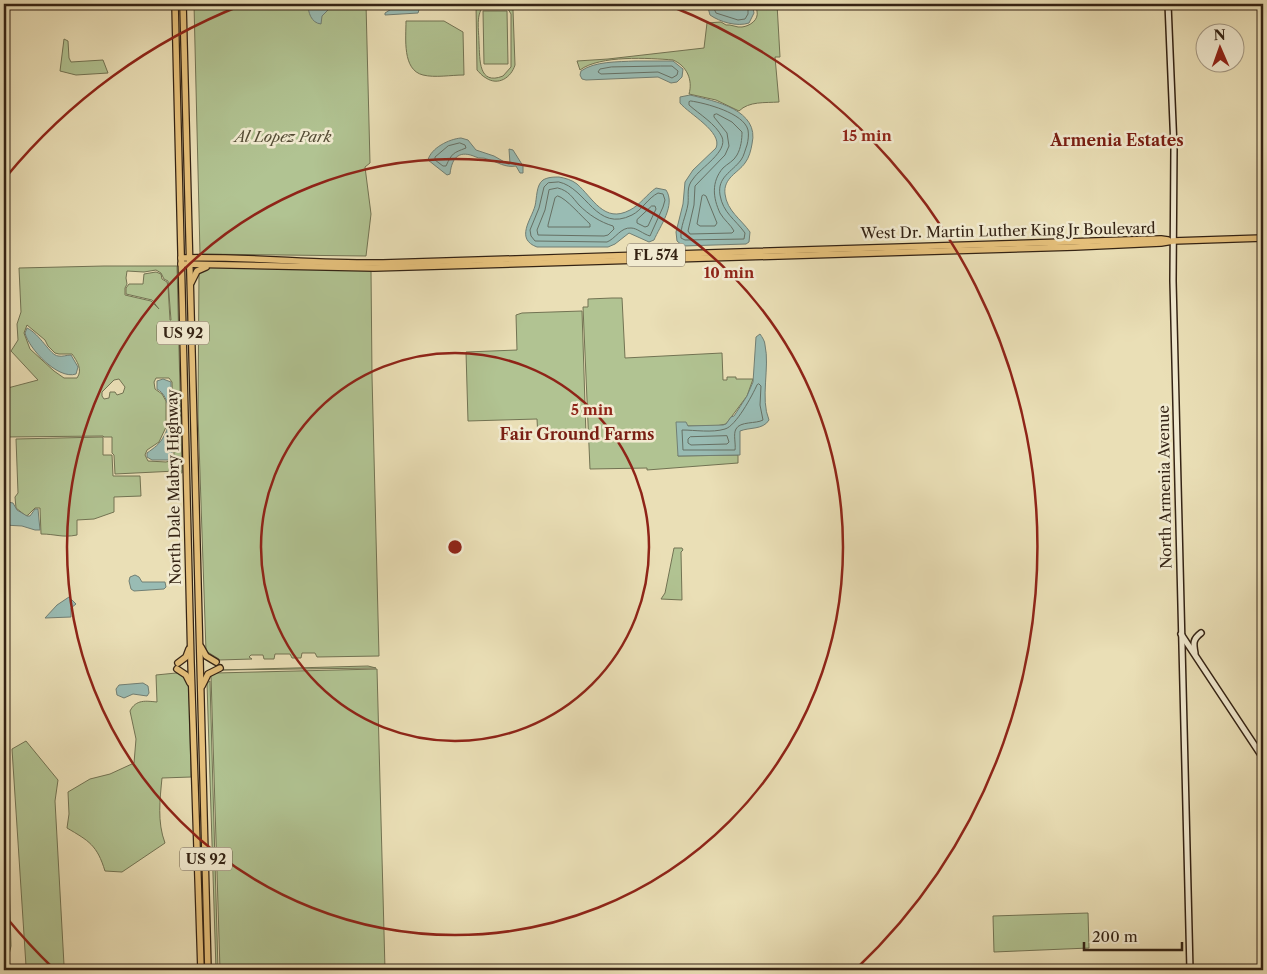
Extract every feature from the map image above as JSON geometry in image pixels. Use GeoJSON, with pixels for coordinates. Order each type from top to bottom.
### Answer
{"type":"FeatureCollection","features":[{"type":"Feature","properties":{"kind":"main road","name":"North Dale Mabry Highway"},"geometry":{"type":"LineString","coordinates":[[175,4],[201,970]]}},
{"type":"Feature","properties":{"kind":"main road","name":"North Dale Mabry Highway"},"geometry":{"type":"LineString","coordinates":[[183,4],[208,970]]}},
{"type":"Feature","properties":{"kind":"main road","name":"North Armenia Avenue"},"geometry":{"type":"LineString","coordinates":[[1168,4],[1174,148],[1173,241],[1190,970]]}},
{"type":"Feature","properties":{"kind":"main road","name":"FL 574"},"geometry":{"type":"LineString","coordinates":[[1173,241],[1263,238]]}},
{"type":"Feature","properties":{"kind":"main road","name":"West Dr. Martin Luther King Jr Boulevard"},"geometry":{"type":"LineString","coordinates":[[774,253],[1074,247],[1159,244],[1173,241]]}},
{"type":"Feature","properties":{"kind":"main road","name":"FL 574"},"geometry":{"type":"LineString","coordinates":[[181,261],[252,259],[380,263],[774,253]]}},
{"type":"Feature","properties":{"kind":"main road","name":"FL 574"},"geometry":{"type":"LineString","coordinates":[[189,261],[210,266],[377,268],[774,253]]}},
{"type":"Feature","properties":{"kind":"main road"},"geometry":{"type":"LineString","coordinates":[[190,285],[197,272],[210,266]]}},
{"type":"Feature","properties":{"kind":"main road"},"geometry":{"type":"LineString","coordinates":[[187,464],[195,464]]}},
{"type":"Feature","properties":{"kind":"main road"},"geometry":{"type":"LineString","coordinates":[[1195,656],[1194,640],[1201,633]]}},
{"type":"Feature","properties":{"kind":"main road"},"geometry":{"type":"LineString","coordinates":[[1181,634],[1263,758]]}},
{"type":"Feature","properties":{"kind":"main road"},"geometry":{"type":"LineString","coordinates":[[200,644],[206,656],[218,665],[208,674],[201,688]]}},
{"type":"Feature","properties":{"kind":"main road"},"geometry":{"type":"LineString","coordinates":[[191,645],[186,657],[177,666],[186,675],[192,690]]}},
{"type":"Feature","properties":{"kind":"main road"},"geometry":{"type":"LineString","coordinates":[[197,836],[205,836]]}},
{"type":"Feature","properties":{"kind":"green space","name":"Al Lopez Park"},"geometry":{"type":"Polygon","coordinates":[[[194,4],[366,4],[370,163],[365,167],[371,214],[366,256],[200,254],[194,4]]]}},
{"type":"Feature","properties":{"kind":"green space"},"geometry":{"type":"Polygon","coordinates":[[[476,4],[485,4],[480,12],[478,28],[480,63],[485,74],[495,78],[503,76],[511,67],[511,14],[505,4],[510,4],[513,10],[515,65],[507,77],[499,81],[483,76],[477,70],[476,4]]]}},
{"type":"Feature","properties":{"kind":"green space"},"geometry":{"type":"Polygon","coordinates":[[[754,4],[777,4],[780,57],[775,57],[779,102],[752,104],[739,111],[716,100],[689,94],[688,74],[682,66],[673,60],[638,58],[612,60],[589,65],[580,70],[577,61],[704,48],[707,23],[721,22],[726,25],[740,27],[748,25],[757,17],[757,10],[754,4]]]}},
{"type":"Feature","properties":{"kind":"green space"},"geometry":{"type":"Polygon","coordinates":[[[483,11],[507,11],[508,64],[484,64],[483,11]]]}},
{"type":"Feature","properties":{"kind":"green space"},"geometry":{"type":"Polygon","coordinates":[[[406,21],[444,21],[463,32],[464,75],[433,76],[416,72],[408,60],[406,21]]]}},
{"type":"Feature","properties":{"kind":"green space"},"geometry":{"type":"Polygon","coordinates":[[[64,39],[68,41],[71,62],[103,60],[108,73],[76,75],[60,71],[64,39]]]}},
{"type":"Feature","properties":{"kind":"green space"},"geometry":{"type":"Polygon","coordinates":[[[177,266],[182,473],[177,473],[176,471],[115,474],[112,437],[4,437],[4,389],[38,380],[11,351],[18,340],[17,324],[21,312],[19,268],[177,266]],[[156,270],[144,272],[127,271],[125,295],[151,301],[159,309],[152,300],[126,294],[126,288],[129,284],[143,284],[144,274],[156,272],[161,274],[162,279],[167,282],[168,286],[171,320],[168,281],[164,279],[161,273],[156,270]],[[27,325],[24,333],[30,349],[54,371],[64,378],[77,378],[79,369],[72,354],[55,353],[45,340],[27,325]],[[156,378],[154,382],[155,389],[162,394],[166,401],[166,427],[159,442],[147,450],[145,455],[148,461],[166,462],[173,460],[174,454],[172,382],[169,378],[156,378]],[[119,379],[114,380],[102,392],[104,399],[109,398],[110,392],[115,392],[117,395],[123,393],[125,387],[119,379]]]}},
{"type":"Feature","properties":{"kind":"green space"},"geometry":{"type":"Polygon","coordinates":[[[210,267],[371,270],[379,656],[317,657],[315,653],[302,653],[301,658],[292,658],[290,654],[275,654],[274,659],[264,659],[263,655],[251,655],[249,657],[252,659],[219,660],[206,651],[198,414],[199,272],[210,267]]]}},
{"type":"Feature","properties":{"kind":"green space"},"geometry":{"type":"Polygon","coordinates":[[[622,298],[625,358],[722,353],[723,380],[727,380],[727,377],[753,379],[747,396],[726,424],[687,426],[678,456],[738,455],[738,463],[647,470],[647,468],[590,469],[583,307],[588,307],[588,299],[622,298]]]}},
{"type":"Feature","properties":{"kind":"green space"},"geometry":{"type":"Polygon","coordinates":[[[582,311],[586,436],[538,438],[537,419],[468,421],[466,352],[517,350],[516,315],[522,313],[582,311]]]}},
{"type":"Feature","properties":{"kind":"green space"},"geometry":{"type":"Polygon","coordinates":[[[103,437],[103,455],[112,455],[113,476],[140,476],[141,496],[114,497],[114,512],[94,519],[77,520],[77,535],[41,534],[40,508],[35,508],[26,516],[16,508],[15,497],[18,493],[16,439],[103,437]]]}},
{"type":"Feature","properties":{"kind":"green space"},"geometry":{"type":"Polygon","coordinates":[[[674,548],[682,548],[683,550],[681,552],[682,600],[661,599],[665,593],[674,548]]]}},
{"type":"Feature","properties":{"kind":"green space"},"geometry":{"type":"Polygon","coordinates":[[[368,666],[376,668],[220,670],[368,666]]]}},
{"type":"Feature","properties":{"kind":"green space"},"geometry":{"type":"Polygon","coordinates":[[[377,669],[385,970],[220,970],[211,676],[216,673],[377,669]]]}},
{"type":"Feature","properties":{"kind":"green space"},"geometry":{"type":"Polygon","coordinates":[[[176,673],[183,675],[189,685],[191,777],[162,778],[160,819],[165,843],[122,872],[105,871],[95,849],[67,828],[69,814],[68,792],[90,779],[110,774],[134,763],[136,739],[130,711],[138,703],[145,701],[157,702],[156,675],[176,673]]]}},
{"type":"Feature","properties":{"kind":"green space"},"geometry":{"type":"Polygon","coordinates":[[[210,681],[218,970],[216,970],[207,683],[210,681]]]}},
{"type":"Feature","properties":{"kind":"green space"},"geometry":{"type":"Polygon","coordinates":[[[26,741],[58,780],[55,801],[64,965],[26,966],[12,749],[26,741]]]}},
{"type":"Feature","properties":{"kind":"green space"},"geometry":{"type":"Polygon","coordinates":[[[4,765],[6,772],[11,946],[4,968],[4,765]]]}},
{"type":"Feature","properties":{"kind":"green space"},"geometry":{"type":"Polygon","coordinates":[[[1088,913],[1089,948],[994,952],[993,916],[1088,913]]]}},
{"type":"Feature","properties":{"kind":"water"},"geometry":{"type":"Polygon","coordinates":[[[308,4],[330,4],[330,8],[322,16],[321,24],[312,19],[309,14],[308,4]]]}},
{"type":"Feature","properties":{"kind":"water"},"geometry":{"type":"Polygon","coordinates":[[[391,4],[421,4],[418,13],[385,15],[385,13],[393,8],[391,4]]]}},
{"type":"Feature","properties":{"kind":"water"},"geometry":{"type":"Polygon","coordinates":[[[707,4],[752,4],[754,13],[749,23],[729,23],[710,15],[707,4]]]}},
{"type":"Feature","properties":{"kind":"water"},"geometry":{"type":"Polygon","coordinates":[[[635,61],[673,61],[683,69],[682,77],[677,82],[671,83],[658,77],[586,80],[582,79],[580,75],[581,71],[593,65],[635,61]]]}},
{"type":"Feature","properties":{"kind":"water"},"geometry":{"type":"Polygon","coordinates":[[[690,95],[711,100],[733,109],[749,123],[753,132],[749,156],[742,167],[726,184],[725,188],[728,205],[750,232],[749,242],[746,244],[683,246],[677,241],[676,232],[683,204],[685,182],[693,170],[716,148],[717,142],[710,130],[680,103],[680,97],[690,95]]]}},
{"type":"Feature","properties":{"kind":"water"},"geometry":{"type":"Polygon","coordinates":[[[461,138],[468,140],[476,150],[494,156],[508,164],[510,164],[509,149],[513,150],[523,166],[523,173],[520,173],[516,166],[505,165],[486,158],[465,154],[455,159],[450,174],[447,175],[428,160],[441,145],[461,138]]]}},
{"type":"Feature","properties":{"kind":"water"},"geometry":{"type":"Polygon","coordinates":[[[559,177],[575,183],[600,208],[613,214],[634,208],[656,188],[666,190],[669,196],[668,209],[654,240],[649,242],[629,233],[608,247],[537,247],[530,244],[527,239],[526,229],[535,206],[539,185],[545,179],[559,177]]]}},
{"type":"Feature","properties":{"kind":"water"},"geometry":{"type":"Polygon","coordinates":[[[27,328],[55,355],[71,355],[78,367],[76,374],[69,375],[61,372],[45,362],[28,340],[25,333],[27,328]]]}},
{"type":"Feature","properties":{"kind":"water"},"geometry":{"type":"Polygon","coordinates":[[[760,334],[764,342],[766,354],[765,403],[769,420],[760,427],[740,431],[740,455],[678,456],[676,422],[686,422],[688,426],[723,425],[734,416],[747,396],[753,382],[756,337],[760,334]]]}},
{"type":"Feature","properties":{"kind":"water"},"geometry":{"type":"Polygon","coordinates":[[[163,379],[171,382],[172,456],[169,460],[152,460],[147,457],[147,453],[161,441],[167,431],[169,418],[165,398],[157,389],[157,381],[163,379]]]}},
{"type":"Feature","properties":{"kind":"water"},"geometry":{"type":"Polygon","coordinates":[[[4,503],[13,503],[17,510],[27,516],[30,516],[35,509],[38,509],[40,530],[4,525],[4,503]]]}},
{"type":"Feature","properties":{"kind":"water"},"geometry":{"type":"Polygon","coordinates":[[[135,575],[142,582],[165,582],[166,587],[164,589],[134,591],[131,589],[129,581],[130,577],[135,575]]]}},
{"type":"Feature","properties":{"kind":"water"},"geometry":{"type":"Polygon","coordinates":[[[69,597],[76,604],[71,608],[71,617],[45,618],[57,605],[69,597]]]}},
{"type":"Feature","properties":{"kind":"water"},"geometry":{"type":"Polygon","coordinates":[[[143,683],[148,686],[149,693],[147,696],[133,694],[124,698],[117,695],[116,689],[119,685],[143,683]]]}},
{"type":"Feature","properties":{"kind":"district","name":"Armenia Estates"},"geometry":{"type":"Point","coordinates":[1117,140]}},
{"type":"Feature","properties":{"kind":"district","name":"Fair Ground Farms"},"geometry":{"type":"Point","coordinates":[577,434]}}]}
